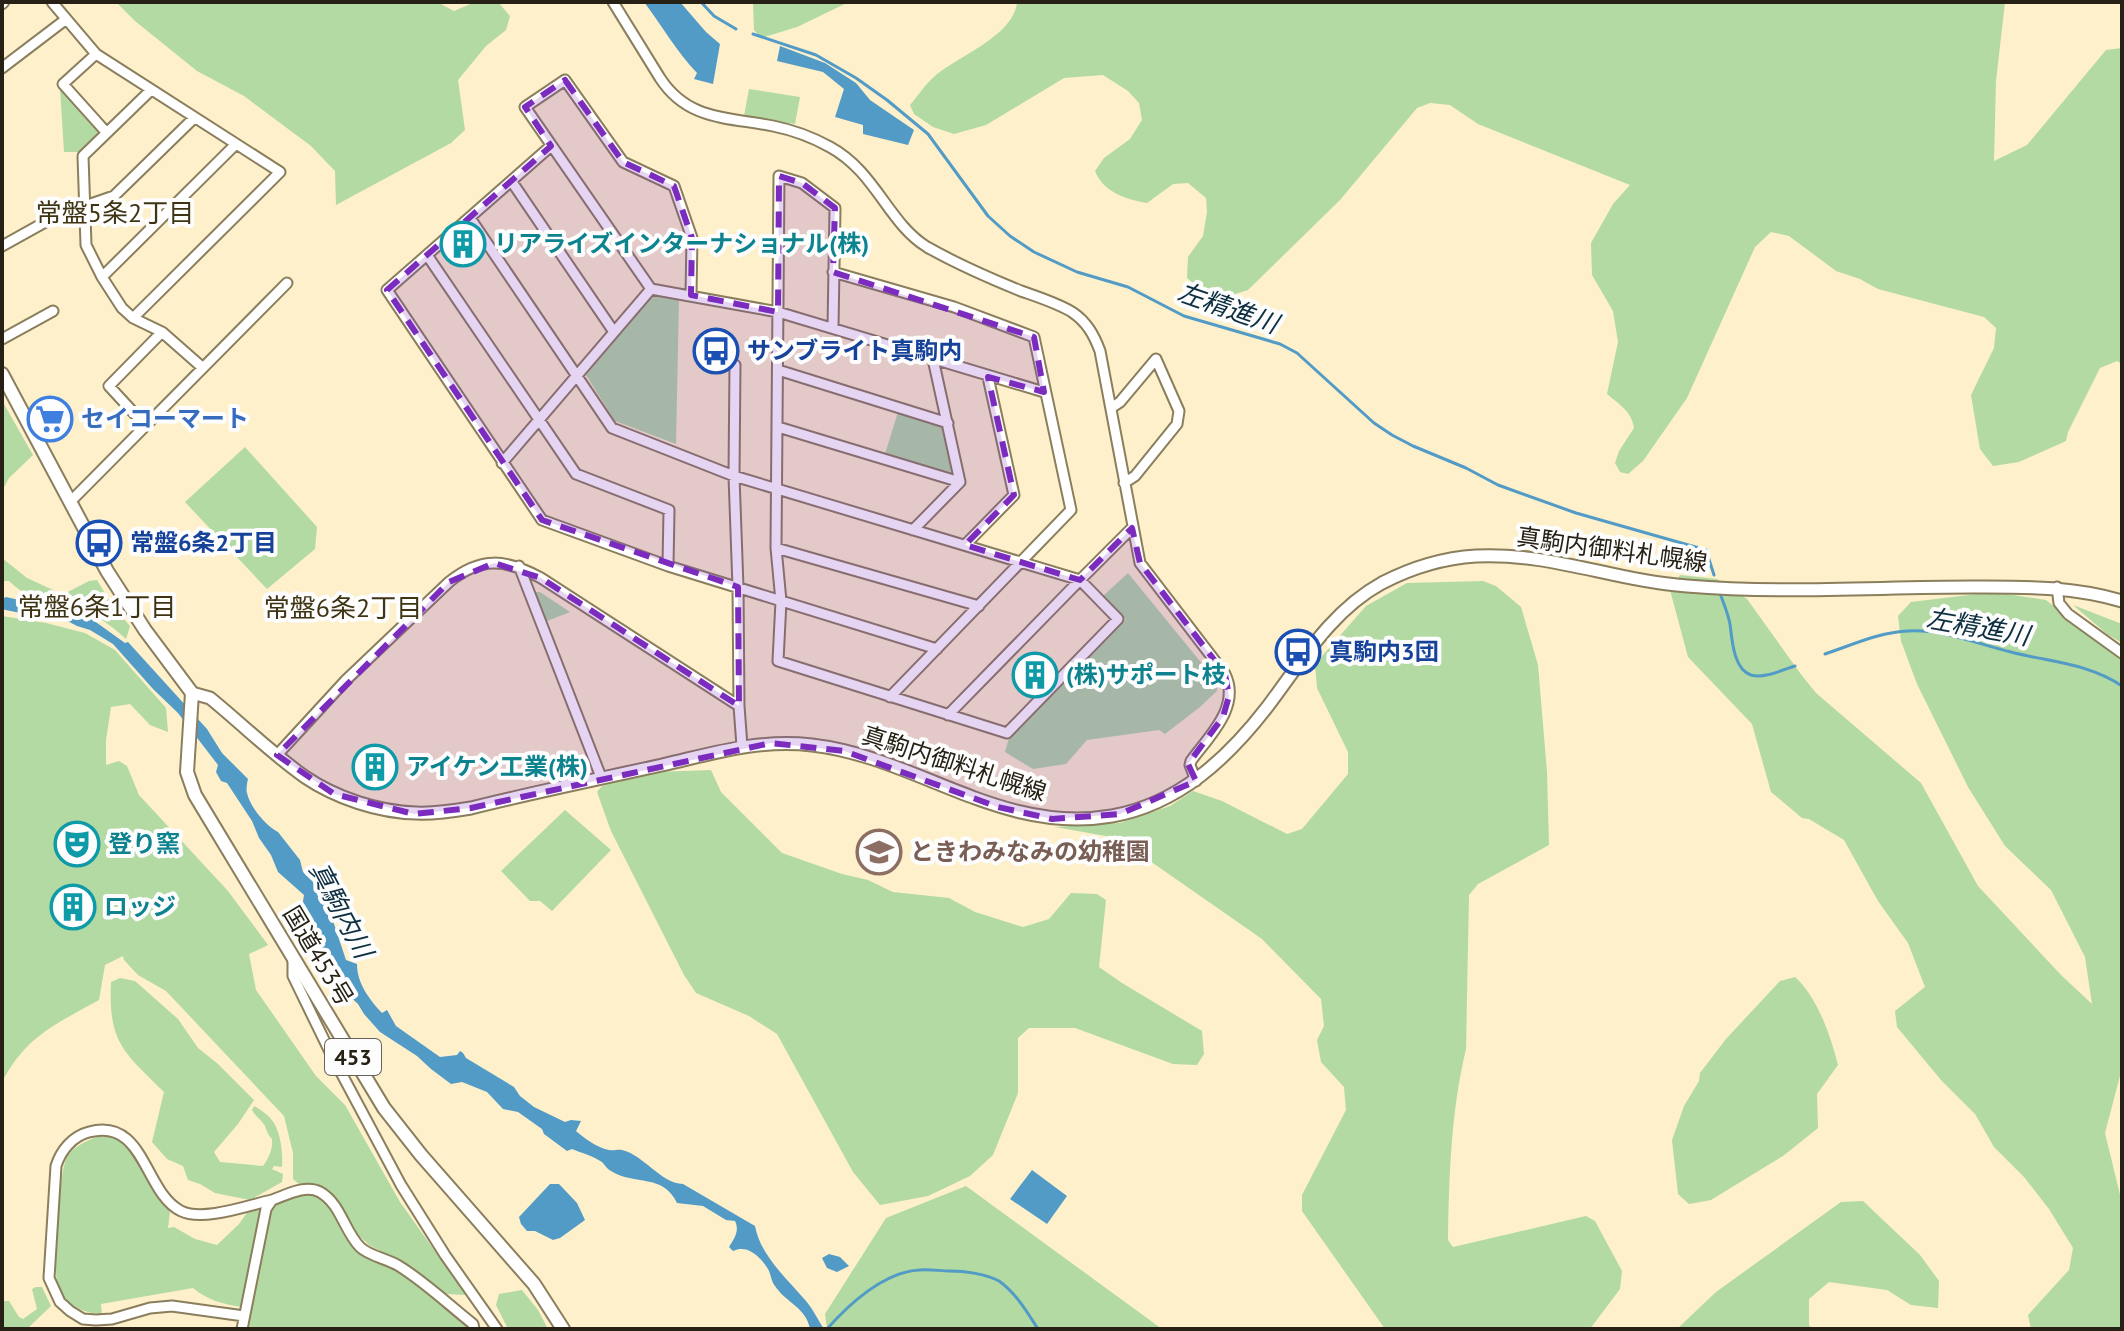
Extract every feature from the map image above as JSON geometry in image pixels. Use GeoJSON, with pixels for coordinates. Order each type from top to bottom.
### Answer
{"type":"FeatureCollection","features":[{"type":"Feature","properties":{"kind":"highway"},"geometry":{"type":"LineString","coordinates":[[2,374],[131,610],[192,693]]}},
{"type":"Feature","properties":{"kind":"highway","name":"国道453号"},"geometry":{"type":"LineString","coordinates":[[192,693],[187,772],[195,795],[384,1108],[534,1284],[563,1329]]}},
{"type":"Feature","properties":{"kind":"main road","name":"真駒内御料札幌線"},"geometry":{"type":"LineString","coordinates":[[192,693],[210,698],[277,755],[334,794],[359,803],[414,814],[471,808],[742,746],[788,744],[814,745],[879,761],[998,807],[1052,819],[1095,818],[1143,808],[1196,781],[1235,745],[1315,641],[1345,610],[1379,585],[1439,561],[1486,556],[1553,561],[1682,586],[1757,590],[2057,587],[2122,601]]}},
{"type":"Feature","properties":{"kind":"street"},"geometry":{"type":"LineString","coordinates":[[52,2],[96,54],[280,172],[133,318]]}},
{"type":"Feature","properties":{"kind":"street"},"geometry":{"type":"LineString","coordinates":[[613,2],[667,89],[690,108],[704,114],[798,132],[834,149],[867,177],[913,237],[988,278],[1054,304],[1079,318],[1094,336],[1100,351],[1140,563],[1229,683],[1228,707],[1190,765],[1196,781]]}},
{"type":"Feature","properties":{"kind":"street"},"geometry":{"type":"LineString","coordinates":[[2,68],[65,20]]}},
{"type":"Feature","properties":{"kind":"street"},"geometry":{"type":"LineString","coordinates":[[96,54],[63,84],[106,132]]}},
{"type":"Feature","properties":{"kind":"street"},"geometry":{"type":"LineString","coordinates":[[691,295],[692,238],[674,186],[623,162],[565,80],[525,107],[651,289],[778,312],[1044,392]]}},
{"type":"Feature","properties":{"kind":"street"},"geometry":{"type":"LineString","coordinates":[[151,90],[83,156],[86,245],[122,308],[133,318],[162,332],[203,368]]}},
{"type":"Feature","properties":{"kind":"street"},"geometry":{"type":"LineString","coordinates":[[2,246],[56,216],[114,196],[194,118]]}},
{"type":"Feature","properties":{"kind":"street"},"geometry":{"type":"LineString","coordinates":[[102,277],[236,144]]}},
{"type":"Feature","properties":{"kind":"street"},"geometry":{"type":"LineString","coordinates":[[551,146],[387,290],[542,520],[668,566],[937,649]]}},
{"type":"Feature","properties":{"kind":"street"},"geometry":{"type":"LineString","coordinates":[[470,218],[612,428],[734,476],[778,489],[913,530],[965,545],[1021,564],[1080,580],[1118,619],[1007,733],[778,661],[781,601],[776,548],[778,489],[779,176],[802,183],[835,208],[833,328]]}},
{"type":"Feature","properties":{"kind":"street"},"geometry":{"type":"LineString","coordinates":[[512,182],[614,332]]}},
{"type":"Feature","properties":{"kind":"street"},"geometry":{"type":"LineString","coordinates":[[427,255],[576,474],[669,510],[668,566]]}},
{"type":"Feature","properties":{"kind":"street"},"geometry":{"type":"LineString","coordinates":[[833,272],[954,307],[1034,337],[1071,510],[890,697]]}},
{"type":"Feature","properties":{"kind":"street"},"geometry":{"type":"LineString","coordinates":[[70,502],[287,283]]}},
{"type":"Feature","properties":{"kind":"street"},"geometry":{"type":"LineString","coordinates":[[502,463],[651,289]]}},
{"type":"Feature","properties":{"kind":"street"},"geometry":{"type":"LineString","coordinates":[[2,339],[53,311]]}},
{"type":"Feature","properties":{"kind":"street"},"geometry":{"type":"LineString","coordinates":[[145,425],[109,386],[162,332]]}},
{"type":"Feature","properties":{"kind":"street"},"geometry":{"type":"LineString","coordinates":[[933,359],[960,482]]}},
{"type":"Feature","properties":{"kind":"street"},"geometry":{"type":"LineString","coordinates":[[1111,408],[1120,402],[1156,359],[1179,411],[1177,424],[1135,476],[1124,483]]}},
{"type":"Feature","properties":{"kind":"street"},"geometry":{"type":"LineString","coordinates":[[735,365],[734,476],[742,746]]}},
{"type":"Feature","properties":{"kind":"street"},"geometry":{"type":"LineString","coordinates":[[778,370],[948,423]]}},
{"type":"Feature","properties":{"kind":"street"},"geometry":{"type":"LineString","coordinates":[[965,545],[1014,495],[988,377]]}},
{"type":"Feature","properties":{"kind":"street"},"geometry":{"type":"LineString","coordinates":[[778,427],[960,482]]}},
{"type":"Feature","properties":{"kind":"street"},"geometry":{"type":"LineString","coordinates":[[913,530],[960,482]]}},
{"type":"Feature","properties":{"kind":"street"},"geometry":{"type":"LineString","coordinates":[[948,715],[1132,528]]}},
{"type":"Feature","properties":{"kind":"street"},"geometry":{"type":"LineString","coordinates":[[776,548],[979,606]]}},
{"type":"Feature","properties":{"kind":"street"},"geometry":{"type":"LineString","coordinates":[[277,755],[346,680],[461,573],[494,563],[519,566],[541,578],[739,706]]}},
{"type":"Feature","properties":{"kind":"street"},"geometry":{"type":"LineString","coordinates":[[519,566],[601,777]]}},
{"type":"Feature","properties":{"kind":"street"},"geometry":{"type":"LineString","coordinates":[[2057,587],[2059,603],[2068,614],[2122,653]]}},
{"type":"Feature","properties":{"kind":"street"},"geometry":{"type":"LineString","coordinates":[[293,957],[293,976],[401,1185],[497,1329]]}},
{"type":"Feature","properties":{"kind":"street"},"geometry":{"type":"LineString","coordinates":[[244,1316],[172,1306],[96,1320],[83,1319],[60,1302],[49,1278],[55,1171],[61,1153],[70,1143],[83,1133],[96,1130],[120,1134],[138,1151],[169,1204],[190,1214],[208,1214],[308,1189],[319,1191],[334,1204],[358,1246],[401,1267],[473,1324],[474,1329]]}},
{"type":"Feature","properties":{"kind":"street"},"geometry":{"type":"LineString","coordinates":[[242,1329],[264,1217],[272,1200]]}},
{"type":"Feature","properties":{"kind":"highlighted area"},"geometry":{"type":"Polygon","coordinates":[[[565,80],[623,162],[674,186],[692,238],[691,295],[778,312],[779,176],[802,183],[835,208],[833,272],[1034,337],[1044,392],[988,377],[1014,495],[965,545],[1080,580],[1132,528],[1140,563],[1225,674],[1229,696],[1223,717],[1188,764],[1196,781],[1120,814],[1052,819],[998,807],[844,751],[771,743],[471,808],[414,814],[334,794],[277,755],[449,582],[494,563],[541,578],[739,706],[738,587],[542,520],[387,290],[551,146],[525,107],[565,80]]]}},
{"type":"Feature","properties":{"kind":"green space"},"geometry":{"type":"Polygon","coordinates":[[[116,2],[437,2],[454,11],[475,2],[498,2],[510,16],[506,30],[486,46],[458,80],[465,130],[451,143],[336,205],[335,171],[311,146],[244,96],[197,71],[116,2]]]}},
{"type":"Feature","properties":{"kind":"green space"},"geometry":{"type":"Polygon","coordinates":[[[753,2],[849,2],[797,27],[761,38],[754,30],[753,2]]]}},
{"type":"Feature","properties":{"kind":"green space"},"geometry":{"type":"Polygon","coordinates":[[[1017,2],[2005,2],[1996,81],[1994,161],[2027,145],[2106,50],[2122,48],[2122,364],[2117,361],[2100,368],[2066,441],[2019,462],[1993,466],[1980,449],[1971,395],[1994,348],[1996,328],[1984,317],[1878,289],[1836,271],[1789,236],[1771,232],[1755,247],[1687,398],[1643,461],[1628,474],[1620,472],[1615,463],[1634,428],[1628,413],[1607,394],[1618,342],[1613,311],[1592,275],[1591,243],[1613,204],[1630,185],[1478,124],[1450,105],[1430,103],[1417,108],[1340,200],[1248,290],[1229,296],[1202,290],[1187,278],[1188,257],[1203,236],[1206,198],[1188,183],[1173,184],[1147,203],[1110,190],[1095,171],[1104,158],[1130,139],[1142,120],[1139,103],[1128,91],[1103,75],[1064,78],[986,125],[954,134],[933,127],[914,114],[910,105],[928,83],[945,68],[996,35],[1014,14],[1017,2]]]}},
{"type":"Feature","properties":{"kind":"green space"},"geometry":{"type":"Polygon","coordinates":[[[60,88],[99,135],[79,152],[64,152],[60,88]]]}},
{"type":"Feature","properties":{"kind":"green space"},"geometry":{"type":"Polygon","coordinates":[[[749,89],[800,97],[795,124],[744,116],[749,89]]]}},
{"type":"Feature","properties":{"kind":"green space"},"geometry":{"type":"Polygon","coordinates":[[[652,294],[679,300],[676,444],[615,421],[586,375],[652,294]]]}},
{"type":"Feature","properties":{"kind":"green space"},"geometry":{"type":"Polygon","coordinates":[[[4,404],[33,455],[9,478],[2,491],[2,407],[4,404]]]}},
{"type":"Feature","properties":{"kind":"green space"},"geometry":{"type":"Polygon","coordinates":[[[898,412],[943,427],[953,470],[948,473],[885,454],[898,412]]]}},
{"type":"Feature","properties":{"kind":"green space"},"geometry":{"type":"Polygon","coordinates":[[[245,447],[317,527],[315,549],[267,589],[185,502],[245,447]]]}},
{"type":"Feature","properties":{"kind":"green space"},"geometry":{"type":"Polygon","coordinates":[[[2,558],[27,578],[60,596],[97,580],[130,626],[126,639],[90,613],[38,599],[9,581],[2,581],[2,558]]]}},
{"type":"Feature","properties":{"kind":"green space"},"geometry":{"type":"Polygon","coordinates":[[[1128,573],[1217,682],[1217,691],[1165,734],[1159,730],[1087,740],[1066,764],[1033,769],[1005,752],[1009,738],[1126,619],[1103,596],[1128,573]]]}},
{"type":"Feature","properties":{"kind":"green space"},"geometry":{"type":"Polygon","coordinates":[[[1680,575],[1717,579],[1747,599],[1816,693],[1921,783],[1978,886],[2092,1004],[2085,957],[2051,890],[2005,846],[1968,787],[1917,684],[1901,641],[1898,616],[1911,602],[1994,592],[2046,600],[2122,661],[2122,1068],[2105,1133],[2122,1203],[2122,1329],[2031,1329],[2028,1315],[2069,1270],[2073,1248],[2024,1177],[1994,1147],[1975,1114],[1941,1080],[1897,1027],[1895,1011],[1925,987],[1908,943],[1878,901],[1844,840],[1802,818],[1771,792],[1752,724],[1688,657],[1670,590],[1680,575]]]}},
{"type":"Feature","properties":{"kind":"green space"},"geometry":{"type":"Polygon","coordinates":[[[1483,581],[1496,586],[1521,607],[1538,665],[1547,772],[1549,845],[1478,884],[1469,895],[1466,1049],[1454,1120],[1448,1240],[1453,1247],[1586,1216],[1595,1221],[1622,1271],[1620,1289],[1590,1329],[1385,1329],[1302,1211],[1302,1195],[1346,1110],[1344,1087],[1321,1062],[1317,1040],[1324,1026],[1321,999],[1262,939],[1117,838],[1055,827],[1120,823],[1170,806],[1193,791],[1222,801],[1287,834],[1302,829],[1348,774],[1348,752],[1317,688],[1315,664],[1366,606],[1407,583],[1483,581]]]}},
{"type":"Feature","properties":{"kind":"green space"},"geometry":{"type":"Polygon","coordinates":[[[533,592],[540,592],[570,612],[542,623],[533,592]]]}},
{"type":"Feature","properties":{"kind":"green space"},"geometry":{"type":"Polygon","coordinates":[[[2073,605],[2122,624],[2122,643],[2107,634],[2073,605]]]}},
{"type":"Feature","properties":{"kind":"green space"},"geometry":{"type":"Polygon","coordinates":[[[2,616],[85,633],[115,650],[166,708],[168,732],[150,725],[130,704],[111,707],[106,765],[119,761],[127,766],[139,795],[228,891],[268,945],[249,954],[256,990],[316,1076],[345,1105],[400,1202],[466,1295],[446,1294],[369,1245],[318,1187],[300,1185],[293,1179],[293,1153],[284,1116],[166,991],[138,975],[123,956],[105,965],[99,1000],[56,1024],[32,1042],[2,1082],[2,616]]]}},
{"type":"Feature","properties":{"kind":"green space"},"geometry":{"type":"Polygon","coordinates":[[[711,770],[721,792],[782,853],[868,880],[893,892],[949,898],[975,912],[1023,927],[1049,919],[1071,893],[1097,894],[1106,900],[1099,967],[1202,1031],[1204,1054],[1197,1065],[1173,1064],[1075,1028],[1029,1028],[1018,1038],[1018,1093],[993,1155],[970,1176],[928,1196],[880,1205],[853,1172],[777,1034],[749,1016],[696,993],[611,831],[597,792],[602,786],[655,772],[711,770]]]}},
{"type":"Feature","properties":{"kind":"green space"},"geometry":{"type":"Polygon","coordinates":[[[565,810],[611,850],[552,911],[540,901],[530,901],[501,871],[565,810]]]}},
{"type":"Feature","properties":{"kind":"green space"},"geometry":{"type":"Polygon","coordinates":[[[1795,977],[1816,1006],[1838,1065],[1817,1094],[1818,1128],[1783,1156],[1711,1200],[1689,1204],[1678,1194],[1672,1140],[1684,1106],[1699,1081],[1700,1073],[1726,1039],[1780,981],[1795,977]]]}},
{"type":"Feature","properties":{"kind":"green space"},"geometry":{"type":"Polygon","coordinates":[[[120,978],[135,981],[178,1019],[198,1048],[254,1100],[214,1152],[220,1162],[263,1166],[267,1160],[272,1139],[252,1110],[254,1106],[272,1120],[276,1128],[282,1167],[274,1166],[272,1169],[283,1174],[282,1182],[250,1200],[215,1193],[188,1180],[183,1166],[167,1159],[152,1142],[164,1092],[129,1056],[116,1033],[112,1019],[111,982],[120,978]]]}},
{"type":"Feature","properties":{"kind":"green space"},"geometry":{"type":"Polygon","coordinates":[[[97,1137],[111,1137],[129,1147],[155,1193],[170,1212],[168,1228],[174,1227],[195,1239],[217,1245],[249,1210],[256,1208],[260,1211],[241,1307],[216,1301],[193,1288],[101,1304],[102,1314],[81,1310],[65,1298],[56,1277],[59,1200],[64,1166],[73,1150],[97,1137]]]}},
{"type":"Feature","properties":{"kind":"green space"},"geometry":{"type":"Polygon","coordinates":[[[966,1186],[1162,1329],[827,1329],[825,1314],[886,1218],[966,1186]]]}},
{"type":"Feature","properties":{"kind":"green space"},"geometry":{"type":"Polygon","coordinates":[[[308,1193],[331,1209],[350,1244],[409,1275],[469,1324],[471,1329],[246,1329],[272,1205],[308,1193]]]}},
{"type":"Feature","properties":{"kind":"green space"},"geometry":{"type":"Polygon","coordinates":[[[1863,1201],[1920,1255],[1939,1281],[1938,1308],[1911,1305],[1887,1290],[1829,1282],[1809,1299],[1809,1325],[1812,1329],[1677,1329],[1716,1292],[1841,1202],[1863,1201]]]}},
{"type":"Feature","properties":{"kind":"green space"},"geometry":{"type":"Polygon","coordinates":[[[42,1287],[51,1306],[27,1329],[2,1329],[2,1301],[9,1301],[23,1319],[37,1309],[32,1289],[42,1287]]]}},
{"type":"Feature","properties":{"kind":"green space"},"geometry":{"type":"Polygon","coordinates":[[[522,1290],[548,1329],[508,1329],[496,1305],[499,1294],[522,1290]]]}},
{"type":"Feature","properties":{"kind":"water"},"geometry":{"type":"Polygon","coordinates":[[[644,2],[680,2],[720,44],[713,84],[694,79],[697,73],[644,2]]]}},
{"type":"Feature","properties":{"kind":"water"},"geometry":{"type":"Polygon","coordinates":[[[780,46],[825,63],[856,83],[870,100],[914,130],[908,145],[863,134],[863,125],[835,117],[844,89],[823,72],[777,61],[780,46]]]}},
{"type":"Feature","properties":{"kind":"water"},"geometry":{"type":"Polygon","coordinates":[[[6,597],[86,615],[125,643],[128,642],[207,729],[222,753],[248,779],[247,792],[251,804],[264,821],[278,832],[300,860],[303,872],[320,889],[346,960],[357,964],[361,984],[368,996],[382,1013],[387,1010],[396,1026],[440,1057],[457,1055],[460,1051],[466,1058],[514,1087],[534,1107],[565,1122],[581,1121],[576,1131],[592,1143],[638,1157],[667,1179],[683,1184],[755,1226],[769,1257],[809,1304],[824,1329],[810,1329],[804,1315],[779,1292],[768,1269],[757,1256],[748,1250],[733,1251],[729,1247],[737,1232],[735,1221],[726,1220],[703,1206],[677,1203],[664,1187],[620,1175],[595,1158],[572,1149],[567,1151],[518,1112],[503,1109],[487,1092],[462,1082],[451,1084],[417,1056],[380,1032],[344,991],[336,969],[307,925],[302,907],[304,895],[278,872],[252,821],[227,783],[221,781],[216,772],[218,765],[178,713],[113,644],[54,614],[28,614],[2,609],[2,599],[6,597]]]}},
{"type":"Feature","properties":{"kind":"water"},"geometry":{"type":"Polygon","coordinates":[[[1032,1170],[1067,1196],[1047,1224],[1010,1199],[1032,1170]]]}},
{"type":"Feature","properties":{"kind":"water"},"geometry":{"type":"Polygon","coordinates":[[[550,1184],[559,1184],[577,1203],[585,1220],[553,1240],[535,1231],[527,1231],[519,1217],[550,1184]]]}},
{"type":"Feature","properties":{"kind":"water"},"geometry":{"type":"Polygon","coordinates":[[[829,1254],[840,1257],[849,1266],[837,1272],[827,1268],[822,1258],[829,1254]]]}},
{"type":"Feature","properties":{"kind":"waterway","name":"左精進川"},"geometry":{"type":"LineString","coordinates":[[701,2],[714,16],[736,29]]}},
{"type":"Feature","properties":{"kind":"waterway","name":"左精進川"},"geometry":{"type":"LineString","coordinates":[[753,34],[816,55],[887,100],[928,134],[988,216],[1034,252],[1077,272],[1128,287],[1184,316],[1280,344],[1297,353],[1374,423],[1392,435],[1498,485],[1576,513],[1706,550],[1714,575]]}},
{"type":"Feature","properties":{"kind":"waterway","name":"左精進川"},"geometry":{"type":"LineString","coordinates":[[1720,593],[1729,620],[1734,652],[1745,672],[1762,676],[1795,666]]}},
{"type":"Feature","properties":{"kind":"waterway","name":"左精進川"},"geometry":{"type":"LineString","coordinates":[[1825,654],[1887,634],[1934,632],[2096,672],[2122,686]]}},
{"type":"Feature","properties":{"kind":"waterway"},"geometry":{"type":"LineString","coordinates":[[827,1329],[880,1283],[919,1270],[969,1272],[999,1281],[1016,1297],[1038,1329]]}},
{"type":"Feature","properties":{"kind":"place","name":"リアライズインターナショナル(株)"},"geometry":{"type":"Point","coordinates":[463,244]}},
{"type":"Feature","properties":{"kind":"place","name":"サンブライト真駒内"},"geometry":{"type":"Point","coordinates":[716,351]}},
{"type":"Feature","properties":{"kind":"place","name":"セイコーマート"},"geometry":{"type":"Point","coordinates":[50,419]}},
{"type":"Feature","properties":{"kind":"place","name":"常盤6条2丁目"},"geometry":{"type":"Point","coordinates":[99,543]}},
{"type":"Feature","properties":{"kind":"place","name":"真駒内3団"},"geometry":{"type":"Point","coordinates":[1298,652]}},
{"type":"Feature","properties":{"kind":"place","name":"(株)サポート枝"},"geometry":{"type":"Point","coordinates":[1035,675]}},
{"type":"Feature","properties":{"kind":"place","name":"アイケン工業(株)"},"geometry":{"type":"Point","coordinates":[375,767]}},
{"type":"Feature","properties":{"kind":"place","name":"登り窯"},"geometry":{"type":"Point","coordinates":[77,844]}},
{"type":"Feature","properties":{"kind":"place","name":"ときわみなみの幼稚園"},"geometry":{"type":"Point","coordinates":[879,852]}},
{"type":"Feature","properties":{"kind":"place","name":"ロッジ"},"geometry":{"type":"Point","coordinates":[73,907]}},
{"type":"Feature","properties":{"kind":"district","name":"常盤5条2丁目"},"geometry":{"type":"Point","coordinates":[115,213]}},
{"type":"Feature","properties":{"kind":"district","name":"常盤6条1丁目"},"geometry":{"type":"Point","coordinates":[97,607]}},
{"type":"Feature","properties":{"kind":"district","name":"常盤6条2丁目"},"geometry":{"type":"Point","coordinates":[343,608]}},
{"type":"Feature","properties":{"kind":"water label","name":"真駒内川"},"geometry":{"type":"Point","coordinates":[341,910]}}]}
